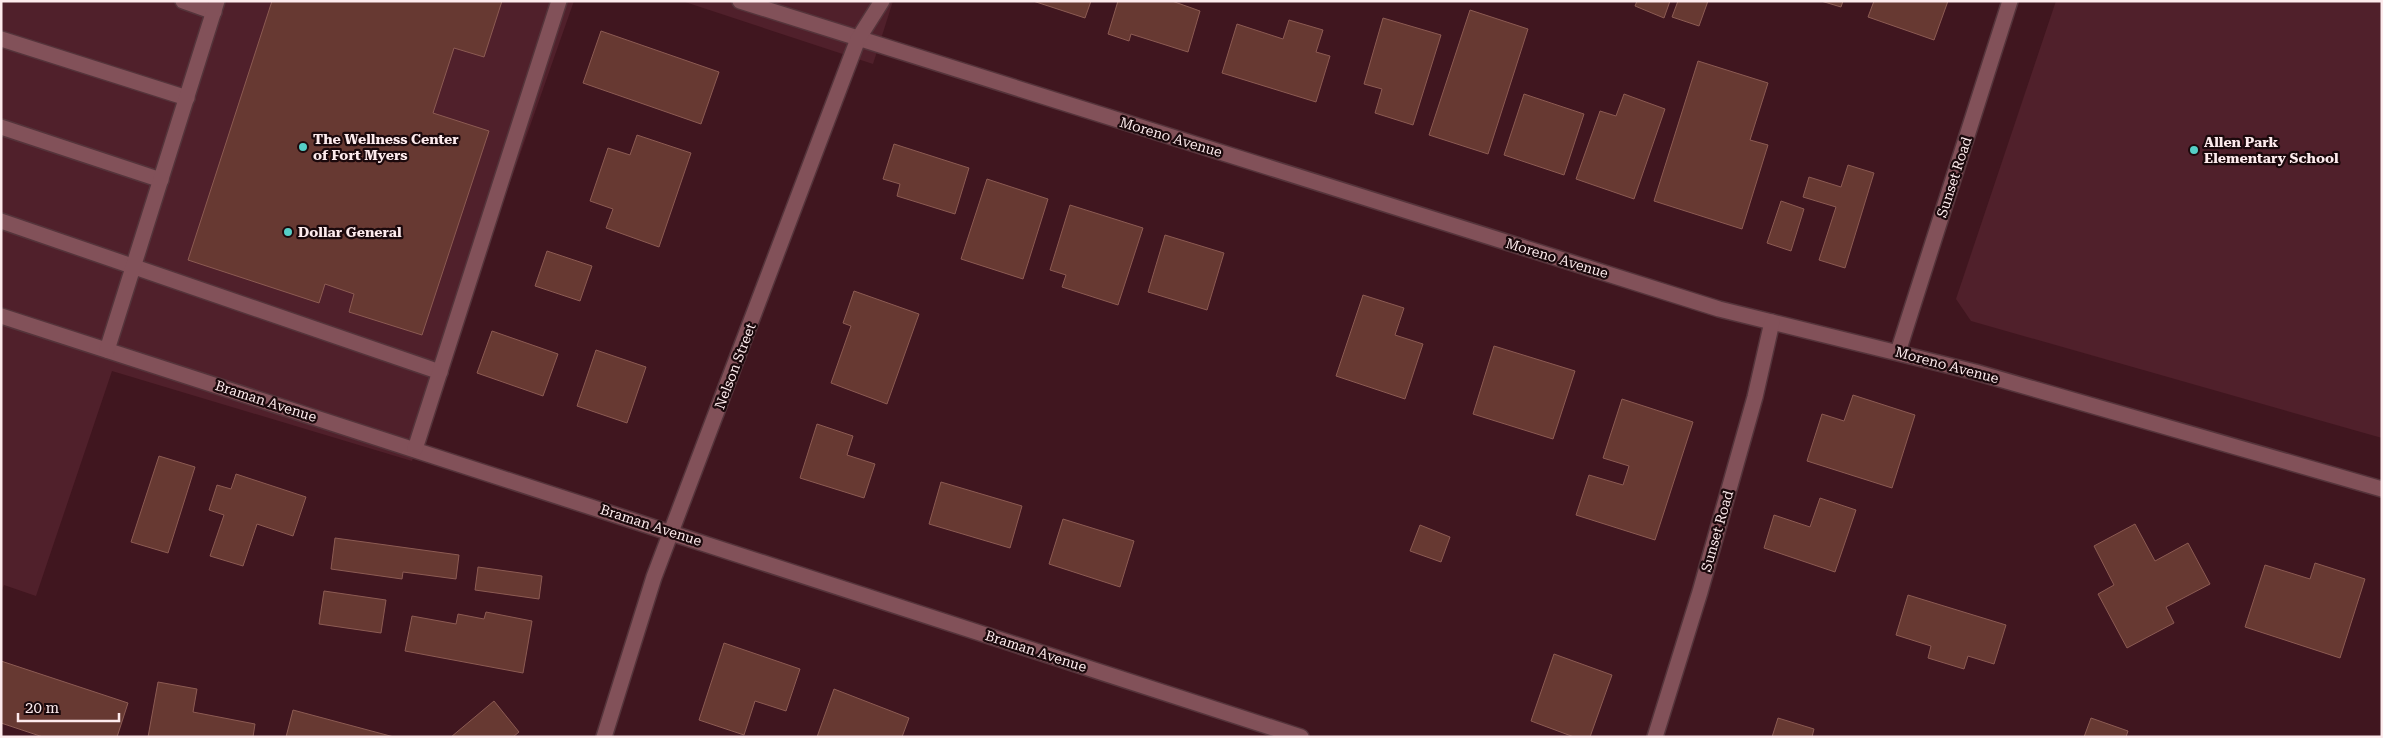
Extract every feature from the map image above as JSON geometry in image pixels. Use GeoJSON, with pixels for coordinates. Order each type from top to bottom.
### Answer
{"type":"FeatureCollection","features":[{"type":"Feature","properties":{"kind":"street"},"geometry":{"type":"LineString","coordinates":[[107,350],[216,6],[183,1]]}},
{"type":"Feature","properties":{"kind":"street"},"geometry":{"type":"LineString","coordinates":[[415,449],[559,1]]}},
{"type":"Feature","properties":{"kind":"street","name":"Moreno Avenue"},"geometry":{"type":"LineString","coordinates":[[740,1],[1719,309],[1975,372],[2382,489]]}},
{"type":"Feature","properties":{"kind":"street","name":"Nelson Street"},"geometry":{"type":"LineString","coordinates":[[604,737],[670,532],[858,39],[882,1]]}},
{"type":"Feature","properties":{"kind":"street","name":"Sunset Road"},"geometry":{"type":"LineString","coordinates":[[1898,352],[2010,1]]}},
{"type":"Feature","properties":{"kind":"street"},"geometry":{"type":"LineString","coordinates":[[1,39],[187,98]]}},
{"type":"Feature","properties":{"kind":"street"},"geometry":{"type":"LineString","coordinates":[[1,126],[161,180]]}},
{"type":"Feature","properties":{"kind":"street"},"geometry":{"type":"LineString","coordinates":[[1,220],[440,372]]}},
{"type":"Feature","properties":{"kind":"street","name":"Braman Avenue"},"geometry":{"type":"LineString","coordinates":[[1,316],[1301,737]]}},
{"type":"Feature","properties":{"kind":"street","name":"Sunset Road"},"geometry":{"type":"LineString","coordinates":[[1655,737],[1700,592],[1755,397],[1772,322]]}},
{"type":"Feature","properties":{"kind":"shaded area"},"geometry":{"type":"Polygon","coordinates":[[[1,1],[574,1],[412,461],[112,371],[36,596],[4,585],[1,593],[1,1]]]}},
{"type":"Feature","properties":{"kind":"shaded area"},"geometry":{"type":"Polygon","coordinates":[[[682,1],[893,1],[873,64],[682,1]]]}},
{"type":"Feature","properties":{"kind":"shaded area","name":"Allen Park Elementary School"},"geometry":{"type":"Polygon","coordinates":[[[2056,1],[2382,1],[2382,438],[1971,321],[1956,299],[2056,1]]]}},
{"type":"Feature","properties":{"kind":"building"},"geometry":{"type":"Polygon","coordinates":[[[272,1],[502,1],[484,57],[454,48],[433,113],[489,131],[422,335],[349,312],[354,294],[325,284],[319,303],[188,260],[272,1]]]}},
{"type":"Feature","properties":{"kind":"building"},"geometry":{"type":"Polygon","coordinates":[[[1033,1],[1091,1],[1085,18],[1033,1]]]}},
{"type":"Feature","properties":{"kind":"building"},"geometry":{"type":"Polygon","coordinates":[[[1118,1],[1172,1],[1200,11],[1188,52],[1131,34],[1129,41],[1108,34],[1118,1]]]}},
{"type":"Feature","properties":{"kind":"building"},"geometry":{"type":"Polygon","coordinates":[[[1637,1],[1670,1],[1664,18],[1635,6],[1637,1]]]}},
{"type":"Feature","properties":{"kind":"building"},"geometry":{"type":"Polygon","coordinates":[[[1678,1],[1708,1],[1699,26],[1672,17],[1678,1]]]}},
{"type":"Feature","properties":{"kind":"building"},"geometry":{"type":"Polygon","coordinates":[[[1821,1],[1843,1],[1841,7],[1821,1]]]}},
{"type":"Feature","properties":{"kind":"building"},"geometry":{"type":"Polygon","coordinates":[[[1874,1],[1948,1],[1934,40],[1868,17],[1874,1]]]}},
{"type":"Feature","properties":{"kind":"building"},"geometry":{"type":"Polygon","coordinates":[[[1470,10],[1528,29],[1488,154],[1429,135],[1470,10]]]}},
{"type":"Feature","properties":{"kind":"building"},"geometry":{"type":"Polygon","coordinates":[[[1383,18],[1441,35],[1413,125],[1375,113],[1382,89],[1364,84],[1383,18]]]}},
{"type":"Feature","properties":{"kind":"building"},"geometry":{"type":"Polygon","coordinates":[[[1289,20],[1323,30],[1316,52],[1330,56],[1316,102],[1222,73],[1237,24],[1283,39],[1289,20]]]}},
{"type":"Feature","properties":{"kind":"building"},"geometry":{"type":"Polygon","coordinates":[[[601,31],[719,72],[701,124],[583,83],[601,31]]]}},
{"type":"Feature","properties":{"kind":"building"},"geometry":{"type":"Polygon","coordinates":[[[1698,61],[1768,83],[1750,140],[1768,145],[1742,229],[1654,201],[1698,61]]]}},
{"type":"Feature","properties":{"kind":"building"},"geometry":{"type":"Polygon","coordinates":[[[1524,94],[1584,114],[1564,175],[1504,155],[1524,94]]]}},
{"type":"Feature","properties":{"kind":"building"},"geometry":{"type":"Polygon","coordinates":[[[1624,94],[1665,109],[1634,199],[1576,179],[1600,111],[1616,116],[1624,94]]]}},
{"type":"Feature","properties":{"kind":"building"},"geometry":{"type":"Polygon","coordinates":[[[637,135],[691,153],[659,247],[606,228],[613,209],[590,201],[608,148],[630,155],[637,135]]]}},
{"type":"Feature","properties":{"kind":"building"},"geometry":{"type":"Polygon","coordinates":[[[894,144],[969,168],[955,214],[897,196],[900,184],[883,179],[894,144]]]}},
{"type":"Feature","properties":{"kind":"building"},"geometry":{"type":"Polygon","coordinates":[[[1848,165],[1874,173],[1845,268],[1819,260],[1836,207],[1803,197],[1809,177],[1841,187],[1848,165]]]}},
{"type":"Feature","properties":{"kind":"building"},"geometry":{"type":"Polygon","coordinates":[[[987,179],[1048,199],[1023,279],[961,259],[987,179]]]}},
{"type":"Feature","properties":{"kind":"building"},"geometry":{"type":"Polygon","coordinates":[[[1781,201],[1804,209],[1791,251],[1767,243],[1781,201]]]}},
{"type":"Feature","properties":{"kind":"building"},"geometry":{"type":"Polygon","coordinates":[[[1070,205],[1143,228],[1118,305],[1062,287],[1066,275],[1050,270],[1070,205]]]}},
{"type":"Feature","properties":{"kind":"building"},"geometry":{"type":"Polygon","coordinates":[[[1165,235],[1224,253],[1207,310],[1148,292],[1165,235]]]}},
{"type":"Feature","properties":{"kind":"building"},"geometry":{"type":"Polygon","coordinates":[[[547,251],[592,266],[580,301],[535,286],[547,251]]]}},
{"type":"Feature","properties":{"kind":"building"},"geometry":{"type":"Polygon","coordinates":[[[854,291],[919,314],[887,404],[831,383],[851,326],[843,323],[854,291]]]}},
{"type":"Feature","properties":{"kind":"building"},"geometry":{"type":"Polygon","coordinates":[[[1363,295],[1404,308],[1395,335],[1423,344],[1405,399],[1336,376],[1363,295]]]}},
{"type":"Feature","properties":{"kind":"building"},"geometry":{"type":"Polygon","coordinates":[[[492,331],[558,354],[543,396],[477,373],[492,331]]]}},
{"type":"Feature","properties":{"kind":"building"},"geometry":{"type":"Polygon","coordinates":[[[1494,346],[1575,371],[1553,439],[1473,414],[1494,346]]]}},
{"type":"Feature","properties":{"kind":"building"},"geometry":{"type":"Polygon","coordinates":[[[596,350],[646,367],[627,423],[577,406],[596,350]]]}},
{"type":"Feature","properties":{"kind":"building"},"geometry":{"type":"Polygon","coordinates":[[[1853,395],[1915,415],[1892,488],[1807,461],[1822,414],[1844,421],[1853,395]]]}},
{"type":"Feature","properties":{"kind":"building"},"geometry":{"type":"Polygon","coordinates":[[[1622,399],[1693,422],[1655,540],[1576,515],[1589,475],[1623,485],[1629,466],[1603,458],[1622,399]]]}},
{"type":"Feature","properties":{"kind":"building"},"geometry":{"type":"Polygon","coordinates":[[[817,424],[853,436],[847,455],[875,464],[864,498],[800,478],[817,424]]]}},
{"type":"Feature","properties":{"kind":"building"},"geometry":{"type":"Polygon","coordinates":[[[159,456],[195,467],[168,553],[131,542],[159,456]]]}},
{"type":"Feature","properties":{"kind":"building"},"geometry":{"type":"Polygon","coordinates":[[[236,474],[306,497],[293,536],[257,524],[243,566],[210,556],[224,515],[209,510],[217,485],[231,489],[236,474]]]}},
{"type":"Feature","properties":{"kind":"building"},"geometry":{"type":"Polygon","coordinates":[[[941,482],[1022,506],[1010,548],[929,524],[941,482]]]}},
{"type":"Feature","properties":{"kind":"building"},"geometry":{"type":"Polygon","coordinates":[[[1820,498],[1856,510],[1835,572],[1764,548],[1774,515],[1810,527],[1820,498]]]}},
{"type":"Feature","properties":{"kind":"building"},"geometry":{"type":"Polygon","coordinates":[[[1063,519],[1134,541],[1120,587],[1049,564],[1063,519]]]}},
{"type":"Feature","properties":{"kind":"building"},"geometry":{"type":"Polygon","coordinates":[[[2135,524],[2155,561],[2188,543],[2210,584],[2166,607],[2174,623],[2127,648],[2098,594],[2114,585],[2094,546],[2135,524]]]}},
{"type":"Feature","properties":{"kind":"building"},"geometry":{"type":"Polygon","coordinates":[[[1420,525],[1450,537],[1441,562],[1410,551],[1420,525]]]}},
{"type":"Feature","properties":{"kind":"building"},"geometry":{"type":"Polygon","coordinates":[[[335,538],[459,555],[456,579],[403,572],[402,579],[331,569],[335,538]]]}},
{"type":"Feature","properties":{"kind":"building"},"geometry":{"type":"Polygon","coordinates":[[[2315,563],[2365,579],[2340,658],[2245,627],[2265,565],[2310,579],[2315,563]]]}},
{"type":"Feature","properties":{"kind":"building"},"geometry":{"type":"Polygon","coordinates":[[[478,567],[542,576],[539,599],[475,590],[478,567]]]}},
{"type":"Feature","properties":{"kind":"building"},"geometry":{"type":"Polygon","coordinates":[[[324,591],[386,600],[381,633],[319,624],[324,591]]]}},
{"type":"Feature","properties":{"kind":"building"},"geometry":{"type":"Polygon","coordinates":[[[1908,595],[2006,625],[1994,664],[1968,656],[1964,669],[1928,658],[1931,646],[1896,635],[1908,595]]]}},
{"type":"Feature","properties":{"kind":"building"},"geometry":{"type":"Polygon","coordinates":[[[486,612],[532,621],[523,673],[405,651],[412,616],[456,624],[458,614],[484,619],[486,612]]]}},
{"type":"Feature","properties":{"kind":"building"},"geometry":{"type":"Polygon","coordinates":[[[724,643],[800,669],[786,711],[755,701],[744,735],[699,720],[724,643]]]}},
{"type":"Feature","properties":{"kind":"building"},"geometry":{"type":"Polygon","coordinates":[[[1554,654],[1612,675],[1590,737],[1574,737],[1531,721],[1554,654]]]}},
{"type":"Feature","properties":{"kind":"building"},"geometry":{"type":"Polygon","coordinates":[[[1,661],[128,703],[117,737],[43,737],[1,723],[1,661]]]}},
{"type":"Feature","properties":{"kind":"building"},"geometry":{"type":"Polygon","coordinates":[[[158,682],[197,689],[193,712],[255,724],[253,737],[148,737],[158,682]]]}},
{"type":"Feature","properties":{"kind":"building"},"geometry":{"type":"Polygon","coordinates":[[[834,689],[909,718],[902,737],[817,737],[834,689]]]}},
{"type":"Feature","properties":{"kind":"building"},"geometry":{"type":"Polygon","coordinates":[[[494,701],[519,732],[513,737],[451,737],[494,701]]]}},
{"type":"Feature","properties":{"kind":"building"},"geometry":{"type":"Polygon","coordinates":[[[293,710],[394,737],[286,737],[293,710]]]}},
{"type":"Feature","properties":{"kind":"building"},"geometry":{"type":"Polygon","coordinates":[[[1778,718],[1814,729],[1812,737],[1772,737],[1778,718]]]}},
{"type":"Feature","properties":{"kind":"building"},"geometry":{"type":"Polygon","coordinates":[[[2091,718],[2128,731],[2126,737],[2084,737],[2091,718]]]}},
{"type":"Feature","properties":{"kind":"place","name":"The Wellness Center of Fort Myers"},"geometry":{"type":"Point","coordinates":[303,147]}},
{"type":"Feature","properties":{"kind":"place","name":"Allen Park Elementary School"},"geometry":{"type":"Point","coordinates":[2194,150]}},
{"type":"Feature","properties":{"kind":"place","name":"Dollar General"},"geometry":{"type":"Point","coordinates":[288,232]}}]}
